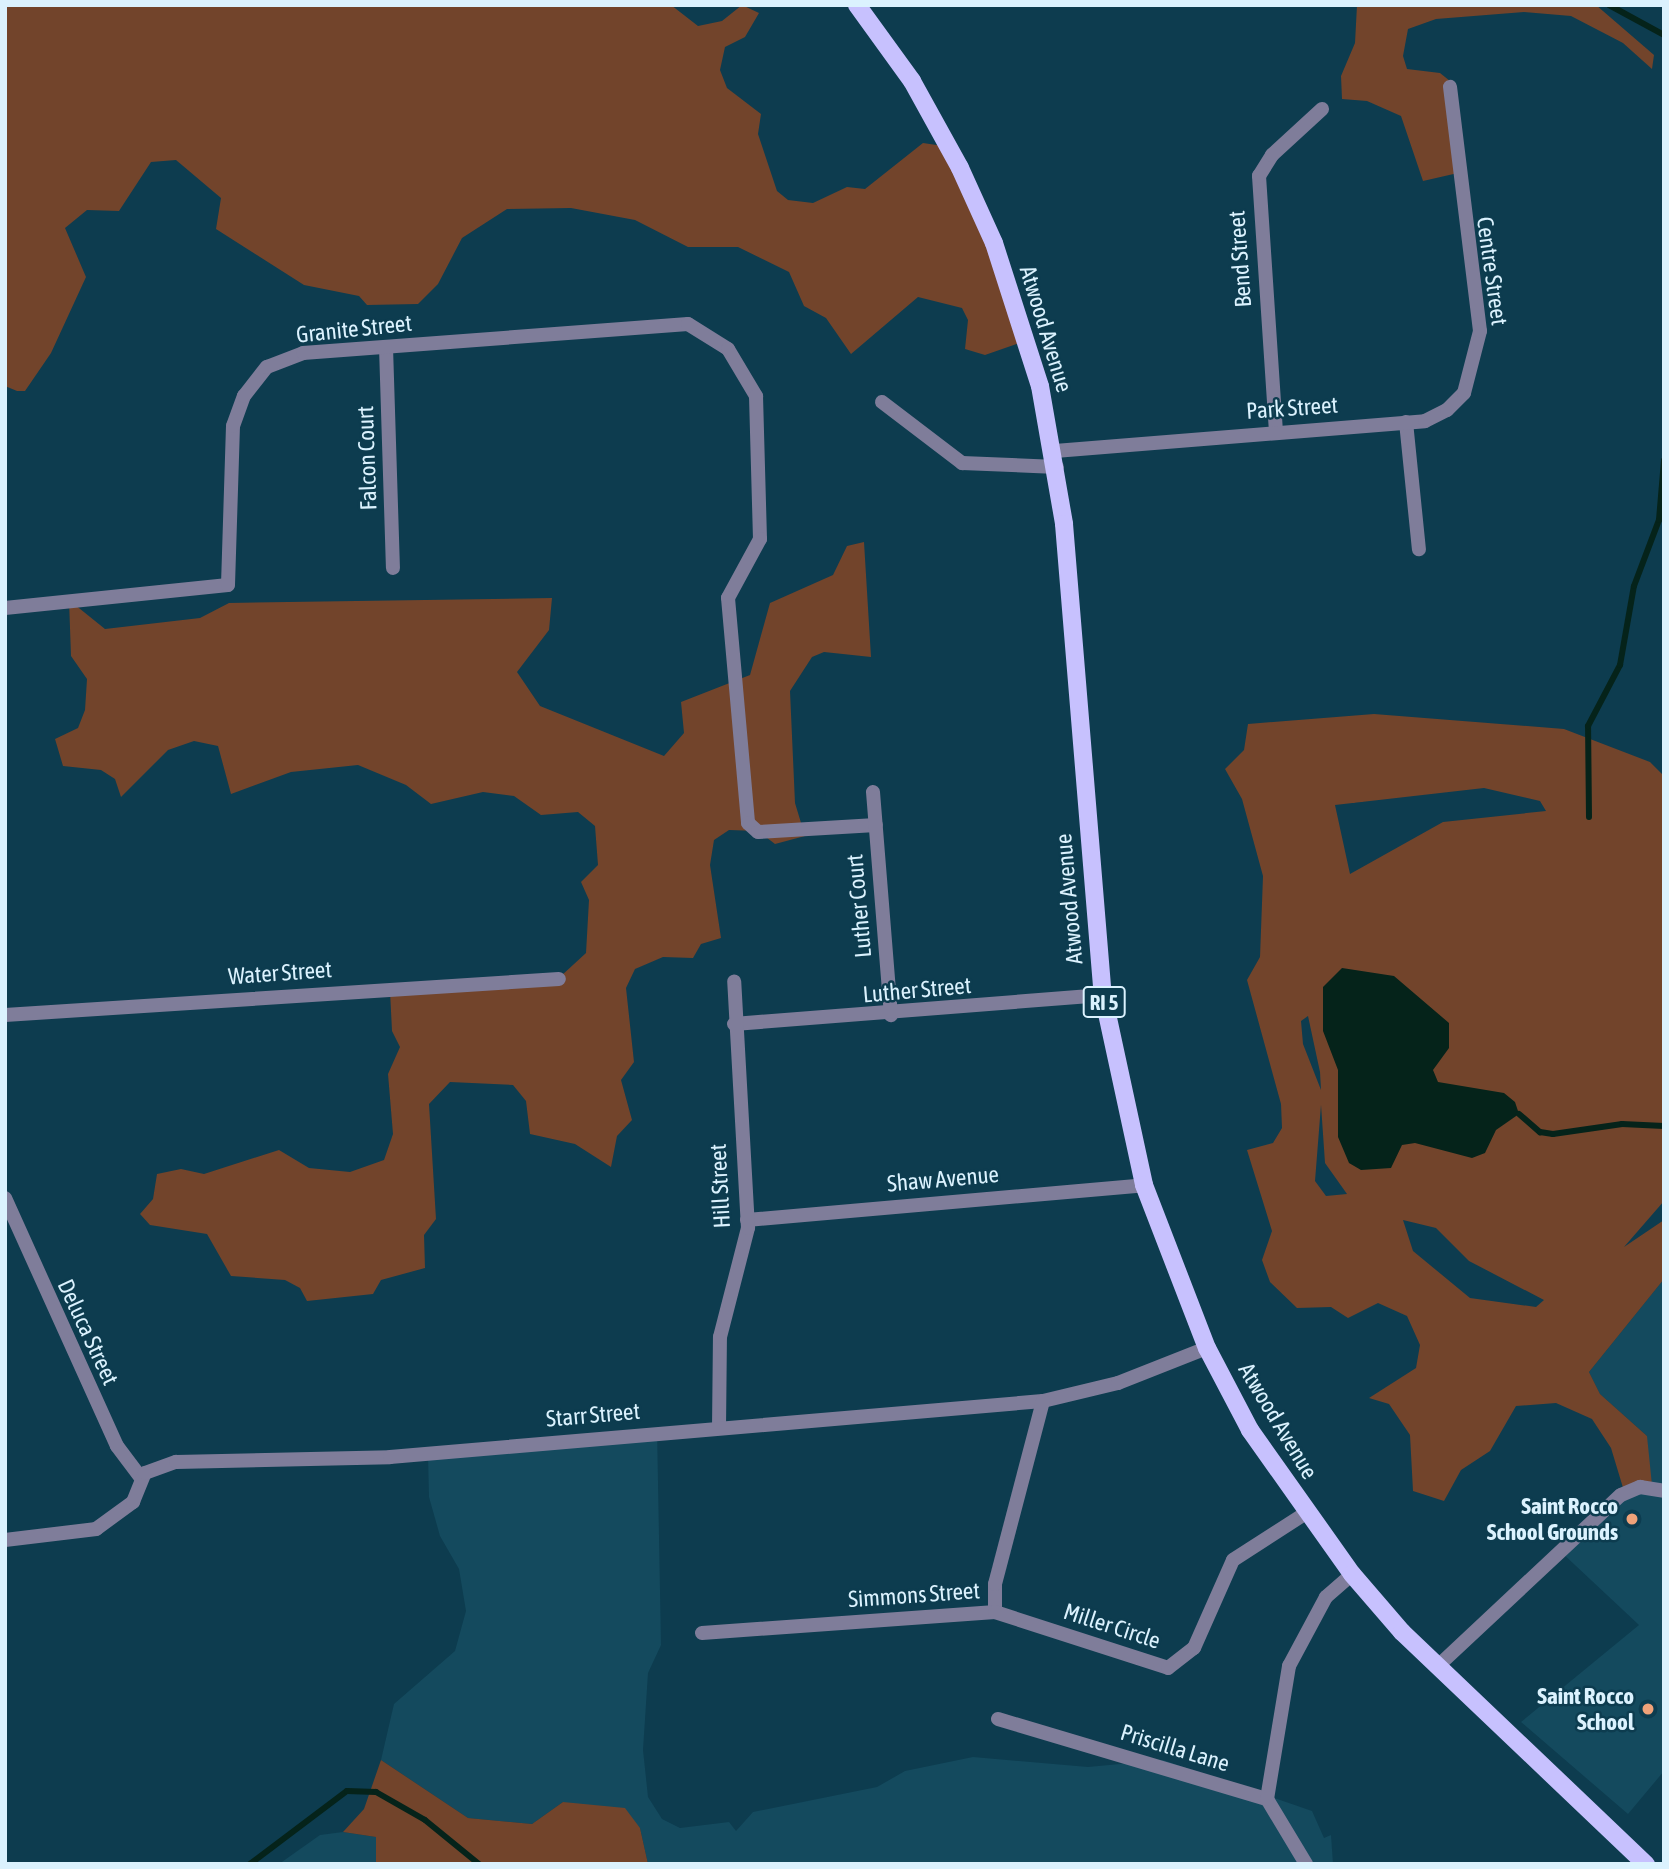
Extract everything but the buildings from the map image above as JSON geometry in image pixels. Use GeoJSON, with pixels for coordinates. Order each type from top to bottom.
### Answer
{"type":"FeatureCollection","features":[{"type":"Feature","properties":{"kind":"main road","name":"Atwood Avenue"},"geometry":{"type":"LineString","coordinates":[[859,6],[942,130],[990,235],[1056,459],[1103,995],[1144,1185],[1207,1348],[1250,1430],[1306,1513],[1352,1574],[1438,1666],[1646,1864]]}},
{"type":"Feature","properties":{"kind":"street","name":"Centre Street"},"geometry":{"type":"LineString","coordinates":[[1406,422],[1425,421],[1464,393],[1480,331],[1450,87]]}},
{"type":"Feature","properties":{"kind":"street","name":"Bend Street"},"geometry":{"type":"LineString","coordinates":[[1276,432],[1259,176],[1272,155],[1322,109]]}},
{"type":"Feature","properties":{"kind":"street","name":"Granite Street"},"geometry":{"type":"LineString","coordinates":[[5,608],[228,585],[233,426],[244,396],[267,367],[303,353],[688,324],[728,349],[756,396],[760,539],[728,598],[748,823],[758,832],[876,825]]}},
{"type":"Feature","properties":{"kind":"street","name":"Falcon Court"},"geometry":{"type":"LineString","coordinates":[[386,347],[393,568]]}},
{"type":"Feature","properties":{"kind":"street"},"geometry":{"type":"LineString","coordinates":[[882,402],[962,463],[1056,459]]}},
{"type":"Feature","properties":{"kind":"street"},"geometry":{"type":"LineString","coordinates":[[1406,422],[1419,549]]}},
{"type":"Feature","properties":{"kind":"street","name":"Park Street"},"geometry":{"type":"LineString","coordinates":[[1056,459],[1276,432],[1406,422]]}},
{"type":"Feature","properties":{"kind":"street","name":"Luther Court"},"geometry":{"type":"LineString","coordinates":[[873,792],[891,1015]]}},
{"type":"Feature","properties":{"kind":"street","name":"Water Street"},"geometry":{"type":"LineString","coordinates":[[5,1016],[559,979]]}},
{"type":"Feature","properties":{"kind":"street","name":"Hill Street"},"geometry":{"type":"LineString","coordinates":[[719,1427],[720,1337],[747,1220],[734,1024],[734,981]]}},
{"type":"Feature","properties":{"kind":"street","name":"Luther Street"},"geometry":{"type":"LineString","coordinates":[[734,1024],[891,1015],[1103,995]]}},
{"type":"Feature","properties":{"kind":"street","name":"Shaw Avenue"},"geometry":{"type":"LineString","coordinates":[[747,1220],[1144,1185]]}},
{"type":"Feature","properties":{"kind":"street","name":"Deluca Street"},"geometry":{"type":"LineString","coordinates":[[5,1198],[117,1446],[141,1478]]}},
{"type":"Feature","properties":{"kind":"street","name":"Starr Street"},"geometry":{"type":"LineString","coordinates":[[141,1478],[176,1462],[390,1457],[1043,1401],[1118,1383],[1207,1348]]}},
{"type":"Feature","properties":{"kind":"street","name":"Simmons Street"},"geometry":{"type":"LineString","coordinates":[[702,1633],[995,1612],[995,1584],[1043,1401]]}},
{"type":"Feature","properties":{"kind":"street"},"geometry":{"type":"LineString","coordinates":[[5,1540],[96,1529],[126,1510],[141,1478]]}},
{"type":"Feature","properties":{"kind":"street"},"geometry":{"type":"LineString","coordinates":[[1438,1666],[1621,1494],[1640,1487],[1664,1491]]}},
{"type":"Feature","properties":{"kind":"street","name":"Miller Circle"},"geometry":{"type":"LineString","coordinates":[[995,1612],[1168,1668],[1194,1648],[1233,1560],[1306,1513]]}},
{"type":"Feature","properties":{"kind":"street"},"geometry":{"type":"LineString","coordinates":[[1306,1864],[1267,1799],[1289,1666],[1326,1597],[1352,1574]]}},
{"type":"Feature","properties":{"kind":"street","name":"Priscilla Lane"},"geometry":{"type":"LineString","coordinates":[[998,1719],[1267,1799]]}},
{"type":"Feature","properties":{"kind":"shaded area"},"geometry":{"type":"Polygon","coordinates":[[[5,5],[671,5],[698,26],[722,21],[742,5],[759,13],[745,37],[725,47],[720,70],[727,88],[761,114],[758,134],[777,191],[788,200],[813,203],[847,187],[865,189],[923,143],[950,147],[1022,342],[985,355],[965,349],[968,320],[962,308],[918,297],[851,354],[826,318],[804,306],[789,272],[738,247],[688,247],[635,220],[571,208],[507,209],[462,238],[438,284],[418,304],[367,305],[359,296],[304,285],[216,229],[221,198],[176,160],[151,162],[119,211],[87,210],[65,228],[86,277],[51,353],[25,391],[17,391],[5,386],[5,5]]]}},
{"type":"Feature","properties":{"kind":"shaded area"},"geometry":{"type":"Polygon","coordinates":[[[1357,5],[1596,5],[1654,55],[1652,69],[1623,43],[1571,16],[1524,12],[1436,19],[1408,29],[1403,56],[1407,69],[1440,73],[1450,81],[1458,173],[1423,181],[1401,116],[1367,101],[1342,99],[1341,76],[1355,43],[1357,5]]]}},
{"type":"Feature","properties":{"kind":"shaded area"},"geometry":{"type":"Polygon","coordinates":[[[864,542],[871,657],[824,652],[812,657],[790,691],[795,803],[805,836],[775,844],[758,831],[729,830],[714,840],[710,865],[721,938],[701,944],[693,958],[663,957],[635,969],[626,988],[634,1062],[621,1080],[632,1120],[617,1136],[611,1167],[575,1144],[530,1134],[526,1101],[513,1085],[450,1082],[429,1104],[436,1219],[424,1235],[425,1268],[381,1280],[373,1294],[307,1301],[300,1288],[285,1280],[231,1276],[207,1234],[150,1225],[140,1214],[153,1199],[157,1174],[181,1169],[204,1174],[279,1150],[309,1168],[350,1172],[384,1160],[393,1134],[388,1074],[400,1047],[392,1031],[390,991],[561,976],[586,953],[589,900],[581,882],[598,865],[595,826],[578,812],[541,815],[514,796],[483,792],[431,804],[406,785],[358,765],[291,772],[231,794],[218,746],[194,741],[168,750],[121,797],[115,779],[101,770],[63,766],[55,739],[78,728],[85,710],[87,679],[71,656],[69,600],[105,629],[200,618],[229,603],[552,598],[549,630],[517,672],[540,706],[664,756],[684,733],[681,702],[750,675],[770,603],[833,575],[847,546],[864,542]]]}},
{"type":"Feature","properties":{"kind":"shaded area"},"geometry":{"type":"Polygon","coordinates":[[[1374,714],[1564,729],[1650,762],[1664,776],[1664,1201],[1624,1247],[1664,1220],[1664,1279],[1589,1372],[1600,1394],[1647,1436],[1652,1485],[1624,1491],[1611,1448],[1592,1419],[1556,1403],[1516,1406],[1490,1451],[1461,1470],[1444,1501],[1413,1491],[1410,1435],[1389,1404],[1369,1398],[1416,1368],[1420,1345],[1407,1316],[1378,1303],[1348,1318],[1331,1307],[1297,1308],[1270,1282],[1262,1260],[1272,1231],[1247,1150],[1273,1143],[1282,1128],[1281,1104],[1247,980],[1260,957],[1263,876],[1242,799],[1225,769],[1244,750],[1248,724],[1374,714]],[[1484,788],[1335,805],[1350,874],[1443,822],[1546,811],[1540,801],[1484,788]],[[1308,1016],[1301,1021],[1303,1044],[1321,1090],[1320,1072],[1308,1016]],[[1321,1105],[1315,1181],[1326,1196],[1347,1194],[1325,1163],[1321,1105]],[[1403,1220],[1413,1251],[1470,1298],[1536,1307],[1544,1300],[1469,1261],[1436,1228],[1403,1220]]]}},
{"type":"Feature","properties":{"kind":"shaded area"},"geometry":{"type":"Polygon","coordinates":[[[1342,968],[1394,976],[1449,1023],[1449,1048],[1433,1070],[1438,1082],[1504,1093],[1515,1102],[1519,1114],[1496,1130],[1485,1153],[1472,1158],[1415,1143],[1402,1145],[1391,1168],[1361,1170],[1349,1163],[1338,1137],[1338,1070],[1323,1031],[1323,987],[1342,968]]]}},
{"type":"Feature","properties":{"kind":"shaded area","name":"Saint Rocco School Grounds"},"geometry":{"type":"Polygon","coordinates":[[[1664,1279],[1664,1771],[1628,1814],[1521,1722],[1639,1625],[1560,1551],[1640,1487],[1647,1436],[1600,1394],[1589,1372],[1664,1279]]]}},
{"type":"Feature","properties":{"kind":"shaded area"},"geometry":{"type":"Polygon","coordinates":[[[657,1428],[661,1645],[648,1673],[643,1750],[648,1797],[662,1819],[680,1828],[729,1822],[736,1831],[753,1812],[877,1787],[905,1771],[973,1757],[1088,1767],[1163,1760],[1312,1811],[1324,1838],[1331,1835],[1333,1864],[648,1864],[640,1828],[563,1802],[532,1824],[468,1818],[381,1760],[394,1704],[455,1651],[466,1611],[459,1569],[440,1536],[429,1497],[428,1455],[657,1428]]]}},
{"type":"Feature","properties":{"kind":"shaded area"},"geometry":{"type":"Polygon","coordinates":[[[381,1760],[468,1818],[532,1824],[563,1802],[625,1808],[640,1828],[648,1864],[376,1864],[376,1837],[343,1832],[364,1809],[381,1760]]]}},
{"type":"Feature","properties":{"kind":"shaded area"},"geometry":{"type":"Polygon","coordinates":[[[343,1832],[376,1837],[376,1864],[279,1864],[320,1835],[343,1832]]]}},
{"type":"Feature","properties":{"kind":"waterway"},"geometry":{"type":"LineString","coordinates":[[1609,5],[1664,35]]}},
{"type":"Feature","properties":{"kind":"waterway"},"geometry":{"type":"LineString","coordinates":[[1589,817],[1588,726],[1620,665],[1634,586],[1659,520],[1664,460]]}},
{"type":"Feature","properties":{"kind":"waterway"},"geometry":{"type":"LineString","coordinates":[[1519,1114],[1540,1132],[1553,1134],[1622,1124],[1664,1126]]}},
{"type":"Feature","properties":{"kind":"waterway"},"geometry":{"type":"LineString","coordinates":[[250,1864],[347,1791],[376,1792],[425,1820],[479,1864]]}},
{"type":"Feature","properties":{"kind":"place","name":"Saint Rocco School Grounds"},"geometry":{"type":"Point","coordinates":[1632,1519]}},
{"type":"Feature","properties":{"kind":"place","name":"Saint Rocco School"},"geometry":{"type":"Point","coordinates":[1648,1709]}}]}
